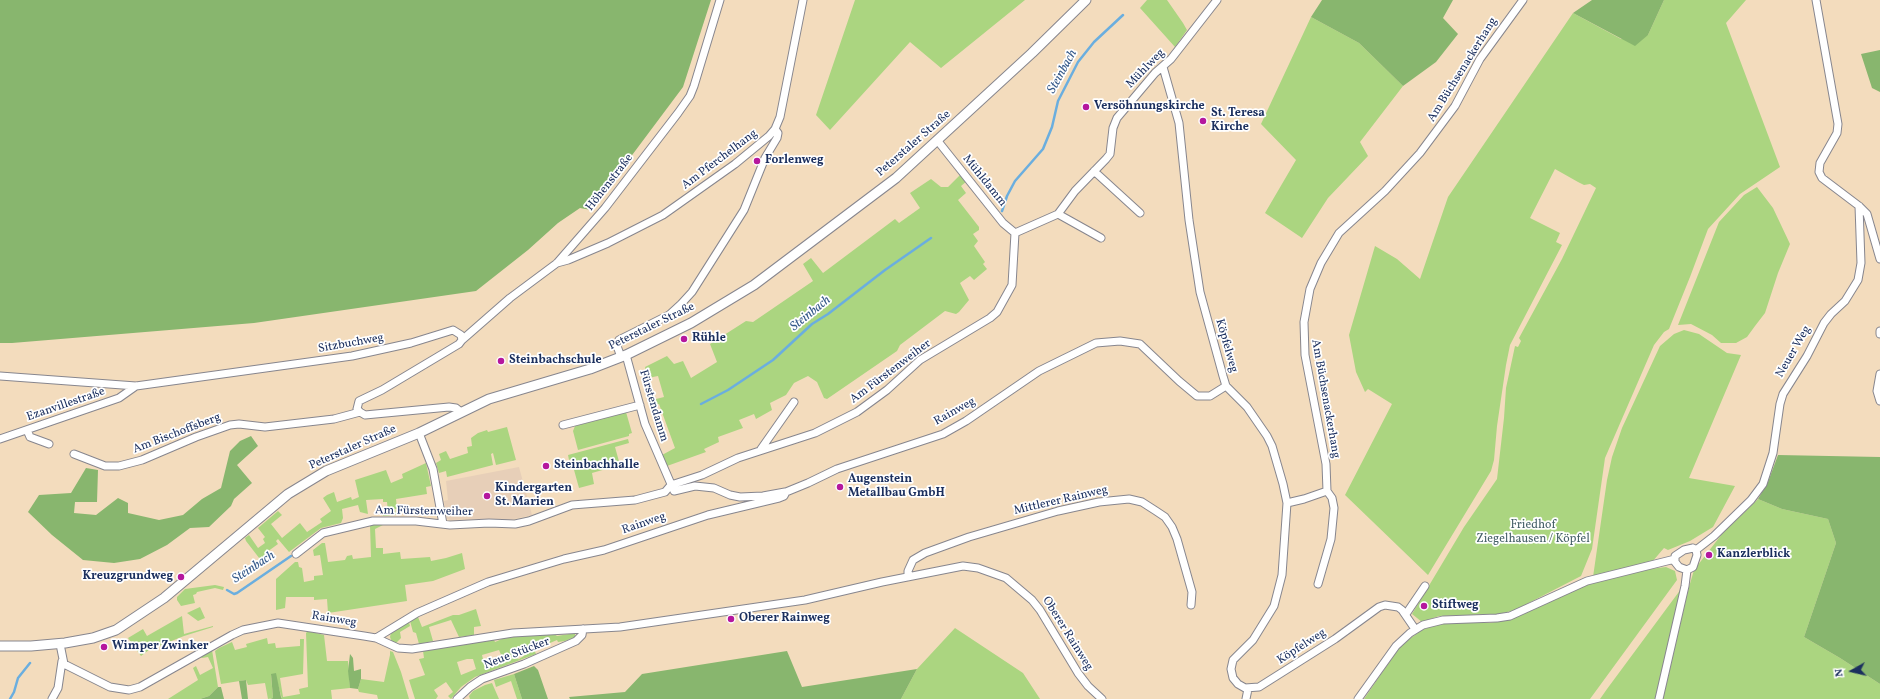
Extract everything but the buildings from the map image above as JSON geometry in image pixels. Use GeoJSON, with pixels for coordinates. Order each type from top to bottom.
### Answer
{"type":"FeatureCollection","features":[{"type":"Feature","properties":{"kind":"main road","name":"Peterstaler Straße"},"geometry":{"type":"LineString","coordinates":[[0,646],[60,644],[99,637],[123,626],[164,598],[301,485],[336,466],[419,433],[461,412],[508,393],[590,368],[623,356],[681,329],[754,285],[896,178],[1086,0]]}},
{"type":"Feature","properties":{"kind":"street","name":"Höhenstraße"},"geometry":{"type":"LineString","coordinates":[[462,340],[510,298],[557,263],[605,208],[685,104],[695,82],[720,0]]}},
{"type":"Feature","properties":{"kind":"street","name":"Am Pferchelhang"},"geometry":{"type":"LineString","coordinates":[[557,263],[568,260],[608,243],[663,215],[758,146],[775,129],[780,117],[803,0]]}},
{"type":"Feature","properties":{"kind":"street","name":"Mühlweg"},"geometry":{"type":"LineString","coordinates":[[1015,233],[1058,214],[1075,191],[1110,154],[1113,128],[1117,118],[1156,73],[1171,59],[1217,0]]}},
{"type":"Feature","properties":{"kind":"street","name":"Am Büchsenackerhang"},"geometry":{"type":"LineString","coordinates":[[1318,584],[1331,539],[1334,508],[1332,498],[1327,490],[1326,464],[1303,343],[1304,322],[1308,296],[1315,275],[1325,255],[1345,227],[1399,176],[1435,134],[1457,102],[1480,59],[1523,0]]}},
{"type":"Feature","properties":{"kind":"street"},"geometry":{"type":"LineString","coordinates":[[1816,0],[1838,124],[1837,133],[1820,163],[1819,172],[1822,178],[1859,206],[1868,219],[1880,259]]}},
{"type":"Feature","properties":{"kind":"street","name":"Köpfelweg"},"geometry":{"type":"LineString","coordinates":[[1163,67],[1177,113],[1181,136],[1189,220],[1200,292],[1226,386],[1247,407],[1267,436],[1272,446],[1287,502],[1282,575],[1274,606],[1253,640],[1233,660],[1232,674],[1235,682],[1248,689],[1259,687],[1293,667],[1379,607],[1391,605],[1398,607],[1406,614]]}},
{"type":"Feature","properties":{"kind":"street"},"geometry":{"type":"LineString","coordinates":[[623,356],[617,346],[619,340],[669,315],[692,292],[744,210],[765,158],[777,138],[778,133],[775,129]]}},
{"type":"Feature","properties":{"kind":"street","name":"Mühldamm"},"geometry":{"type":"LineString","coordinates":[[937,140],[1003,222],[1015,233]]}},
{"type":"Feature","properties":{"kind":"street"},"geometry":{"type":"LineString","coordinates":[[1094,172],[1140,213]]}},
{"type":"Feature","properties":{"kind":"street","name":"Neuer Weg"},"geometry":{"type":"LineString","coordinates":[[1696,550],[1714,536],[1751,500],[1763,484],[1773,453],[1783,394],[1807,356],[1824,324],[1850,296],[1858,280],[1861,263],[1859,206]]}},
{"type":"Feature","properties":{"kind":"street"},"geometry":{"type":"LineString","coordinates":[[1058,214],[1101,238]]}},
{"type":"Feature","properties":{"kind":"street","name":"Am Fürstenweiher"},"geometry":{"type":"LineString","coordinates":[[296,554],[323,533],[373,521],[416,521],[443,524],[522,523],[572,505],[629,501],[667,491],[671,485],[702,475],[761,449],[774,447],[815,434],[857,412],[887,390],[920,360],[990,318],[1001,306],[1012,285],[1015,263],[1015,233]]}},
{"type":"Feature","properties":{"kind":"street","name":"Sitzbuchweg"},"geometry":{"type":"LineString","coordinates":[[0,376],[136,386],[352,356],[405,344],[453,330],[460,333],[462,340]]}},
{"type":"Feature","properties":{"kind":"street"},"geometry":{"type":"LineString","coordinates":[[461,412],[456,408],[449,407],[376,415],[360,412],[357,405],[359,401],[394,383],[453,348],[462,340]]}},
{"type":"Feature","properties":{"kind":"street","name":"Rainweg"},"geometry":{"type":"LineString","coordinates":[[62,661],[64,664],[110,687],[129,690],[140,687],[232,635],[260,626],[282,622],[376,638],[417,613],[482,584],[564,559],[604,550],[704,516],[779,498],[784,496],[786,492],[837,469],[952,430],[1040,370],[1099,342],[1120,340],[1140,344],[1179,382],[1197,396],[1210,396],[1226,386]]}},
{"type":"Feature","properties":{"kind":"street","name":"Fürstendamm"},"geometry":{"type":"LineString","coordinates":[[623,356],[647,430],[671,485]]}},
{"type":"Feature","properties":{"kind":"street"},"geometry":{"type":"LineString","coordinates":[[1880,374],[1877,391],[1880,401]]}},
{"type":"Feature","properties":{"kind":"street","name":"Ezanvillestraße"},"geometry":{"type":"LineString","coordinates":[[0,439],[119,398],[136,386]]}},
{"type":"Feature","properties":{"kind":"street"},"geometry":{"type":"LineString","coordinates":[[761,449],[794,402]]}},
{"type":"Feature","properties":{"kind":"street"},"geometry":{"type":"LineString","coordinates":[[564,426],[640,405]]}},
{"type":"Feature","properties":{"kind":"street","name":"Am Bischoffsberg"},"geometry":{"type":"LineString","coordinates":[[74,454],[105,466],[119,466],[142,460],[196,437],[230,425],[238,424],[265,427],[334,419],[360,412]]}},
{"type":"Feature","properties":{"kind":"street"},"geometry":{"type":"LineString","coordinates":[[27,430],[30,437],[49,444]]}},
{"type":"Feature","properties":{"kind":"street"},"geometry":{"type":"LineString","coordinates":[[419,433],[434,469],[443,524]]}},
{"type":"Feature","properties":{"kind":"street"},"geometry":{"type":"LineString","coordinates":[[671,485],[674,491],[692,486],[701,486],[714,488],[730,495],[740,496],[764,496],[786,492]]}},
{"type":"Feature","properties":{"kind":"street"},"geometry":{"type":"LineString","coordinates":[[1287,502],[1304,499],[1327,490]]}},
{"type":"Feature","properties":{"kind":"street","name":"Mittlerer Rainweg"},"geometry":{"type":"LineString","coordinates":[[908,577],[908,571],[913,560],[932,550],[1058,510],[1099,502],[1130,499],[1142,502],[1156,510],[1172,527],[1177,539],[1192,592],[1191,605]]}},
{"type":"Feature","properties":{"kind":"street"},"geometry":{"type":"LineString","coordinates":[[1692,548],[1696,550],[1696,563],[1692,568],[1687,570],[1677,565],[1675,559],[1676,554],[1692,548]]}},
{"type":"Feature","properties":{"kind":"street"},"geometry":{"type":"LineString","coordinates":[[1358,699],[1396,646],[1415,629],[1439,620],[1497,618],[1510,616],[1587,581],[1675,559]]}},
{"type":"Feature","properties":{"kind":"street","name":"Oberer Rainweg"},"geometry":{"type":"LineString","coordinates":[[376,638],[395,647],[408,649],[513,633],[583,629],[657,622],[799,601],[882,582],[964,566],[978,568],[1006,578],[1036,604],[1078,673],[1088,686],[1102,699]]}},
{"type":"Feature","properties":{"kind":"street"},"geometry":{"type":"LineString","coordinates":[[1659,699],[1685,586],[1687,570]]}},
{"type":"Feature","properties":{"kind":"street"},"geometry":{"type":"LineString","coordinates":[[1415,629],[1406,614],[1425,586]]}},
{"type":"Feature","properties":{"kind":"street","name":"Neue Stücker"},"geometry":{"type":"LineString","coordinates":[[457,699],[470,687],[482,679],[524,664],[576,641],[582,635],[583,629]]}},
{"type":"Feature","properties":{"kind":"street"},"geometry":{"type":"LineString","coordinates":[[52,699],[58,688],[62,661],[60,644]]}},
{"type":"Feature","properties":{"kind":"street"},"geometry":{"type":"LineString","coordinates":[[1246,699],[1248,689]]}},
{"type":"Feature","properties":{"kind":"shaded area","name":"Kindergarten St. Marien"},"geometry":{"type":"Polygon","coordinates":[[[519,467],[532,515],[505,521],[485,519],[447,519],[444,501],[448,500],[446,481],[519,467]]]}},
{"type":"Feature","properties":{"kind":"green space"},"geometry":{"type":"Polygon","coordinates":[[[0,0],[711,0],[683,87],[591,210],[580,208],[558,223],[528,250],[476,291],[254,323],[0,343],[0,0]]]}},
{"type":"Feature","properties":{"kind":"green space"},"geometry":{"type":"Polygon","coordinates":[[[855,0],[1025,0],[941,68],[910,42],[830,130],[816,115],[855,0]]]}},
{"type":"Feature","properties":{"kind":"green space"},"geometry":{"type":"Polygon","coordinates":[[[1147,0],[1167,0],[1183,23],[1187,30],[1175,47],[1140,8],[1147,0]]]}},
{"type":"Feature","properties":{"kind":"green space"},"geometry":{"type":"Polygon","coordinates":[[[1322,0],[1453,0],[1443,18],[1458,34],[1436,62],[1403,86],[1359,43],[1311,17],[1322,0]]]}},
{"type":"Feature","properties":{"kind":"green space"},"geometry":{"type":"Polygon","coordinates":[[[1592,0],[1664,0],[1648,35],[1635,46],[1573,13],[1592,0]]]}},
{"type":"Feature","properties":{"kind":"green space","name":"Friedhof Ziegelhausen / Köpfel"},"geometry":{"type":"Polygon","coordinates":[[[1664,0],[1746,0],[1726,23],[1780,167],[1740,194],[1708,229],[1669,329],[1664,332],[1654,345],[1605,458],[1592,549],[1581,576],[1515,610],[1499,614],[1439,616],[1422,622],[1412,614],[1464,527],[1497,479],[1506,388],[1515,346],[1518,347],[1521,341],[1519,338],[1562,259],[1596,188],[1590,184],[1584,185],[1555,169],[1530,218],[1560,233],[1556,242],[1562,245],[1510,345],[1497,426],[1494,460],[1491,471],[1428,575],[1345,495],[1392,404],[1368,389],[1365,392],[1356,372],[1349,335],[1375,246],[1397,259],[1420,279],[1448,197],[1573,13],[1621,39],[1648,35],[1664,0]]]}},
{"type":"Feature","properties":{"kind":"green space"},"geometry":{"type":"Polygon","coordinates":[[[1311,17],[1359,43],[1403,86],[1360,142],[1368,156],[1328,198],[1302,238],[1265,213],[1296,160],[1261,124],[1311,17]]]}},
{"type":"Feature","properties":{"kind":"green space"},"geometry":{"type":"Polygon","coordinates":[[[1880,50],[1880,92],[1872,88],[1861,54],[1880,50]]]}},
{"type":"Feature","properties":{"kind":"green space"},"geometry":{"type":"Polygon","coordinates":[[[961,174],[967,181],[961,186],[966,193],[958,200],[979,227],[979,230],[973,234],[978,241],[974,246],[985,262],[983,264],[987,269],[974,280],[970,276],[960,283],[969,300],[959,312],[956,314],[945,311],[900,345],[897,351],[827,399],[824,398],[817,382],[808,376],[794,383],[786,395],[770,403],[772,410],[756,419],[754,414],[739,420],[743,428],[718,437],[719,442],[704,449],[706,452],[667,466],[662,455],[675,448],[659,404],[650,407],[648,401],[664,397],[658,376],[648,378],[645,367],[667,356],[674,364],[683,361],[691,378],[717,362],[710,344],[746,321],[753,322],[813,281],[803,264],[811,258],[823,273],[895,219],[899,223],[920,208],[910,193],[931,179],[941,187],[948,187],[961,174]]]}},
{"type":"Feature","properties":{"kind":"green space"},"geometry":{"type":"Polygon","coordinates":[[[1757,187],[1773,208],[1790,244],[1778,273],[1765,313],[1747,337],[1736,343],[1721,343],[1712,335],[1691,324],[1678,325],[1719,222],[1744,195],[1757,187]]]}},
{"type":"Feature","properties":{"kind":"green space"},"geometry":{"type":"Polygon","coordinates":[[[1684,330],[1699,334],[1727,353],[1741,355],[1689,478],[1735,486],[1713,527],[1690,541],[1668,550],[1664,548],[1652,562],[1593,577],[1607,480],[1612,457],[1622,428],[1660,346],[1674,334],[1684,330]]]}},
{"type":"Feature","properties":{"kind":"green space"},"geometry":{"type":"Polygon","coordinates":[[[626,412],[632,433],[629,434],[629,436],[578,450],[573,431],[575,426],[626,412]]]}},
{"type":"Feature","properties":{"kind":"green space"},"geometry":{"type":"Polygon","coordinates":[[[507,427],[516,460],[496,465],[493,453],[491,454],[493,465],[447,477],[446,471],[439,473],[436,463],[441,460],[439,454],[446,451],[450,459],[468,453],[467,447],[472,446],[471,438],[478,433],[507,427]]]}},
{"type":"Feature","properties":{"kind":"green space"},"geometry":{"type":"Polygon","coordinates":[[[251,436],[258,446],[237,465],[252,483],[234,499],[231,506],[209,527],[190,528],[167,545],[140,559],[114,563],[83,560],[52,535],[28,512],[39,495],[71,493],[86,468],[98,470],[97,502],[75,502],[74,513],[96,515],[118,498],[128,503],[128,513],[159,520],[183,515],[202,499],[221,488],[230,451],[240,441],[251,436]]]}},
{"type":"Feature","properties":{"kind":"green space"},"geometry":{"type":"Polygon","coordinates":[[[628,439],[629,443],[615,447],[620,465],[592,473],[594,484],[579,488],[571,459],[569,460],[568,455],[628,439]]]}},
{"type":"Feature","properties":{"kind":"green space"},"geometry":{"type":"Polygon","coordinates":[[[1778,455],[1880,457],[1880,684],[1804,637],[1836,543],[1828,519],[1782,509],[1758,499],[1768,482],[1778,455]]]}},
{"type":"Feature","properties":{"kind":"green space"},"geometry":{"type":"Polygon","coordinates":[[[426,463],[431,486],[426,487],[427,494],[396,499],[396,515],[383,516],[382,514],[388,513],[387,502],[383,502],[383,499],[366,500],[368,514],[360,512],[358,505],[342,509],[343,518],[341,523],[321,528],[289,552],[278,539],[276,541],[278,544],[267,552],[270,558],[263,563],[246,541],[245,538],[249,535],[258,548],[265,543],[263,539],[265,537],[258,528],[278,511],[282,515],[271,524],[282,538],[300,523],[307,532],[322,522],[320,519],[331,511],[323,498],[327,495],[334,492],[337,502],[351,497],[352,500],[359,497],[355,480],[386,470],[391,483],[403,478],[402,474],[426,463]]]}},
{"type":"Feature","properties":{"kind":"green space"},"geometry":{"type":"Polygon","coordinates":[[[1758,499],[1782,509],[1828,519],[1836,543],[1804,637],[1880,684],[1880,699],[1663,699],[1694,570],[1722,534],[1758,499]]]}},
{"type":"Feature","properties":{"kind":"green space"},"geometry":{"type":"Polygon","coordinates":[[[370,525],[383,525],[375,529],[376,548],[383,548],[383,554],[400,552],[401,559],[430,557],[431,561],[462,553],[465,569],[433,581],[405,585],[407,601],[328,613],[327,599],[314,600],[314,597],[286,597],[285,608],[276,610],[276,579],[295,562],[298,562],[299,567],[302,568],[304,582],[314,580],[314,576],[323,575],[320,555],[314,556],[313,550],[322,543],[325,543],[328,562],[345,560],[347,556],[352,555],[353,559],[371,557],[370,525]]]}},
{"type":"Feature","properties":{"kind":"green space"},"geometry":{"type":"Polygon","coordinates":[[[1666,567],[1675,571],[1677,580],[1590,699],[1364,699],[1401,645],[1422,630],[1432,626],[1449,623],[1489,623],[1512,619],[1585,585],[1650,569],[1666,567]]]}},
{"type":"Feature","properties":{"kind":"green space"},"geometry":{"type":"Polygon","coordinates":[[[215,585],[224,587],[223,590],[215,588],[197,592],[193,595],[195,603],[181,606],[177,600],[177,597],[185,589],[215,585]]]}},
{"type":"Feature","properties":{"kind":"green space"},"geometry":{"type":"Polygon","coordinates":[[[1681,589],[1655,699],[1600,699],[1607,689],[1681,589]]]}},
{"type":"Feature","properties":{"kind":"green space"},"geometry":{"type":"Polygon","coordinates":[[[200,607],[205,618],[198,621],[187,613],[200,607]]]}},
{"type":"Feature","properties":{"kind":"green space"},"geometry":{"type":"Polygon","coordinates":[[[476,609],[481,626],[474,627],[474,635],[459,637],[451,620],[429,627],[433,641],[419,644],[416,633],[413,632],[410,621],[418,617],[422,627],[453,615],[459,615],[476,609]]]}},
{"type":"Feature","properties":{"kind":"green space"},"geometry":{"type":"Polygon","coordinates":[[[182,616],[184,634],[213,627],[184,636],[149,650],[141,656],[128,638],[143,629],[147,636],[182,616]]]}},
{"type":"Feature","properties":{"kind":"green space"},"geometry":{"type":"Polygon","coordinates":[[[409,622],[410,626],[400,632],[401,638],[395,644],[392,642],[390,637],[391,633],[409,622]]]}},
{"type":"Feature","properties":{"kind":"green space"},"geometry":{"type":"Polygon","coordinates":[[[955,628],[1023,673],[1040,699],[901,699],[917,669],[955,628]]]}},
{"type":"Feature","properties":{"kind":"green space"},"geometry":{"type":"Polygon","coordinates":[[[308,631],[324,635],[327,661],[348,661],[350,688],[331,690],[332,699],[282,699],[275,674],[271,675],[273,698],[268,699],[265,683],[248,685],[246,680],[221,684],[215,651],[219,648],[232,642],[235,650],[247,647],[246,644],[267,638],[268,644],[275,643],[276,648],[300,646],[300,639],[304,639],[303,674],[280,678],[283,697],[300,694],[299,689],[308,687],[306,633],[308,631]]]}},
{"type":"Feature","properties":{"kind":"green space"},"geometry":{"type":"Polygon","coordinates":[[[575,633],[575,637],[565,641],[558,642],[557,640],[543,646],[542,644],[533,647],[536,654],[475,677],[461,687],[451,699],[448,696],[453,692],[446,682],[434,690],[438,696],[436,699],[415,699],[409,680],[425,675],[419,659],[424,658],[423,651],[494,640],[495,642],[502,639],[526,635],[554,634],[557,636],[575,633]],[[523,645],[513,649],[516,658],[519,659],[527,654],[523,645]],[[499,650],[482,655],[485,668],[507,662],[505,656],[502,657],[499,650]],[[473,659],[457,662],[461,675],[476,669],[473,659]]]}},
{"type":"Feature","properties":{"kind":"green space"},"geometry":{"type":"Polygon","coordinates":[[[212,650],[218,687],[209,696],[200,699],[168,699],[198,680],[193,668],[196,666],[200,675],[213,668],[208,657],[202,658],[200,656],[212,650]]]}},
{"type":"Feature","properties":{"kind":"green space"},"geometry":{"type":"Polygon","coordinates":[[[390,651],[393,652],[401,672],[409,699],[378,699],[377,695],[359,692],[358,689],[361,679],[384,682],[390,651]]]}},
{"type":"Feature","properties":{"kind":"green space"},"geometry":{"type":"Polygon","coordinates":[[[787,651],[802,687],[917,669],[901,699],[570,699],[569,697],[625,692],[642,674],[787,651]]]}},
{"type":"Feature","properties":{"kind":"green space"},"geometry":{"type":"Polygon","coordinates":[[[350,654],[353,658],[354,671],[361,669],[361,679],[358,689],[350,688],[348,671],[350,654]]]}},
{"type":"Feature","properties":{"kind":"green space"},"geometry":{"type":"Polygon","coordinates":[[[534,666],[538,670],[548,699],[522,699],[514,674],[534,666]]]}},
{"type":"Feature","properties":{"kind":"green space"},"geometry":{"type":"Polygon","coordinates":[[[276,673],[282,699],[270,699],[273,698],[271,674],[276,673]]]}},
{"type":"Feature","properties":{"kind":"green space"},"geometry":{"type":"Polygon","coordinates":[[[514,674],[522,699],[517,699],[511,681],[496,687],[494,680],[514,674]]]}},
{"type":"Feature","properties":{"kind":"green space"},"geometry":{"type":"Polygon","coordinates":[[[246,680],[248,699],[242,699],[239,681],[246,680]]]}},
{"type":"Feature","properties":{"kind":"green space"},"geometry":{"type":"Polygon","coordinates":[[[492,683],[499,699],[470,699],[469,696],[473,691],[492,683]]]}},
{"type":"Feature","properties":{"kind":"green space"},"geometry":{"type":"Polygon","coordinates":[[[218,687],[221,687],[224,699],[200,699],[209,696],[218,687]]]}},
{"type":"Feature","properties":{"kind":"waterway","name":"Steinbach"},"geometry":{"type":"LineString","coordinates":[[1002,211],[1007,196],[1015,181],[1043,149],[1052,127],[1058,101],[1078,62],[1094,42],[1123,15]]}},
{"type":"Feature","properties":{"kind":"waterway","name":"Steinbach"},"geometry":{"type":"LineString","coordinates":[[701,404],[728,390],[773,360],[812,324],[828,314],[885,270],[931,238]]}},
{"type":"Feature","properties":{"kind":"waterway","name":"Steinbach"},"geometry":{"type":"LineString","coordinates":[[227,590],[234,594],[237,593],[291,556]]}},
{"type":"Feature","properties":{"kind":"waterway","name":"Steinbach"},"geometry":{"type":"LineString","coordinates":[[10,699],[14,692],[18,678],[30,663]]}},
{"type":"Feature","properties":{"kind":"place","name":"Versöhnungskirche"},"geometry":{"type":"Point","coordinates":[1086,107]}},
{"type":"Feature","properties":{"kind":"place","name":"St. Teresa Kirche"},"geometry":{"type":"Point","coordinates":[1203,121]}},
{"type":"Feature","properties":{"kind":"place","name":"Forlenweg"},"geometry":{"type":"Point","coordinates":[757,161]}},
{"type":"Feature","properties":{"kind":"place","name":"Rühle"},"geometry":{"type":"Point","coordinates":[684,339]}},
{"type":"Feature","properties":{"kind":"place","name":"Steinbachschule"},"geometry":{"type":"Point","coordinates":[501,361]}},
{"type":"Feature","properties":{"kind":"place","name":"Steinbachhalle"},"geometry":{"type":"Point","coordinates":[546,466]}},
{"type":"Feature","properties":{"kind":"place","name":"Augenstein Metallbau GmbH"},"geometry":{"type":"Point","coordinates":[840,487]}},
{"type":"Feature","properties":{"kind":"place","name":"Kindergarten St. Marien"},"geometry":{"type":"Point","coordinates":[487,496]}},
{"type":"Feature","properties":{"kind":"place","name":"Kanzlerblick"},"geometry":{"type":"Point","coordinates":[1709,555]}},
{"type":"Feature","properties":{"kind":"place","name":"Kreuzgrundweg"},"geometry":{"type":"Point","coordinates":[181,577]}},
{"type":"Feature","properties":{"kind":"place","name":"Stiftweg"},"geometry":{"type":"Point","coordinates":[1424,606]}},
{"type":"Feature","properties":{"kind":"place","name":"Oberer Rainweg"},"geometry":{"type":"Point","coordinates":[731,619]}},
{"type":"Feature","properties":{"kind":"place","name":"Wimper Zwinker"},"geometry":{"type":"Point","coordinates":[104,647]}}]}
